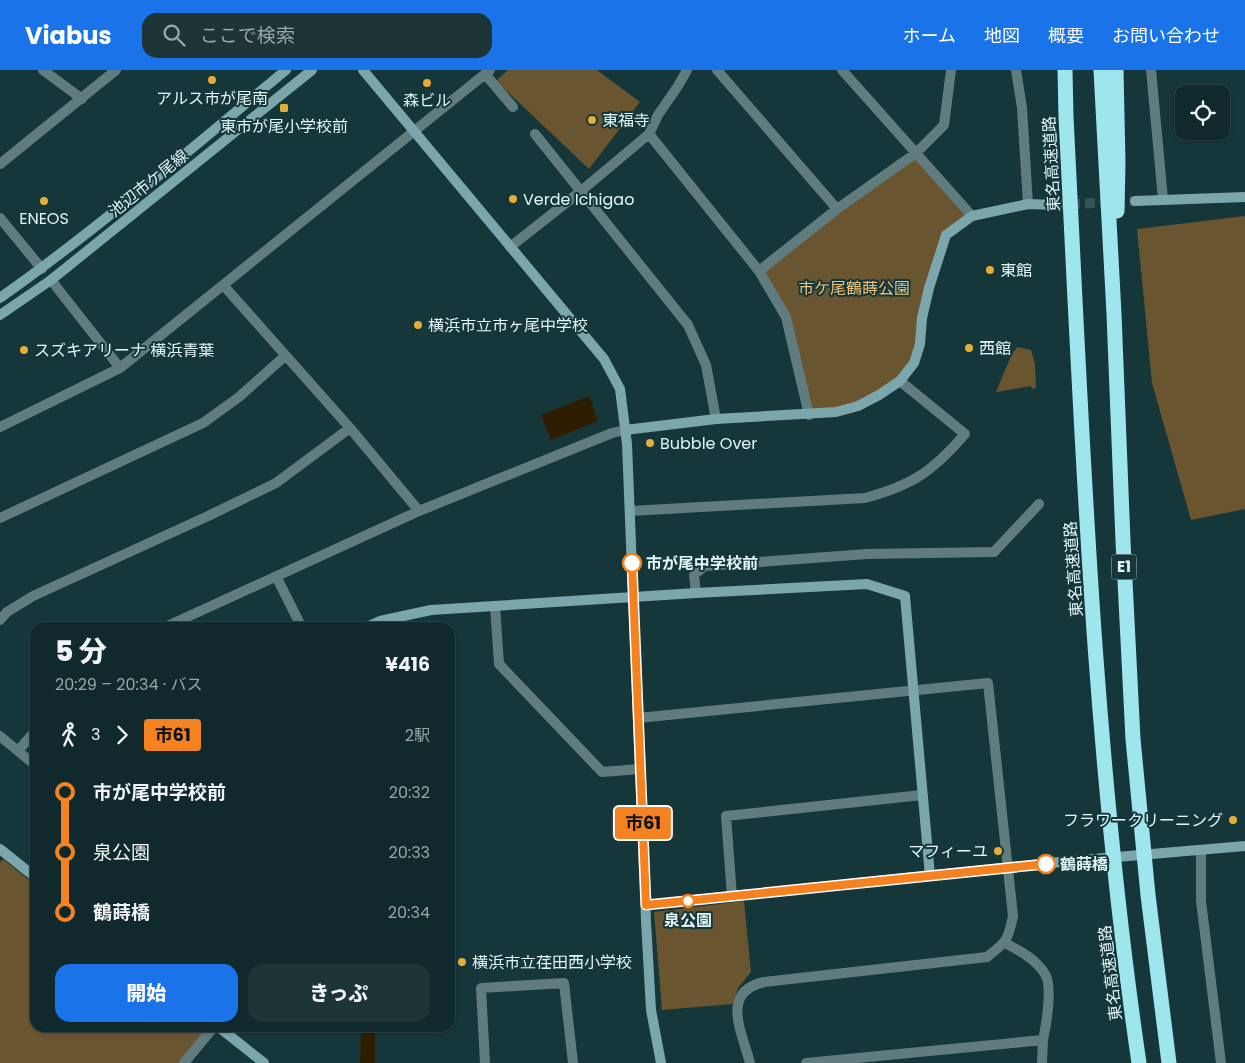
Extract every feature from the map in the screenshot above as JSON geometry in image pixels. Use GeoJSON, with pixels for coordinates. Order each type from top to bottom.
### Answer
{"type":"FeatureCollection","features":[{"type":"Feature","properties":{"kind":"highway"},"geometry":{"type":"LineString","coordinates":[[1060,70],[1066,117]]}},
{"type":"Feature","properties":{"kind":"highway","name":"東名高速道路"},"geometry":{"type":"LineString","coordinates":[[1065,70],[1088,537],[1099,690],[1119,897],[1139,1063]]}},
{"type":"Feature","properties":{"kind":"highway","name":"E1"},"geometry":{"type":"LineString","coordinates":[[1101,70],[1133,739],[1148,895],[1169,1063]]}},
{"type":"Feature","properties":{"kind":"highway"},"geometry":{"type":"LineString","coordinates":[[1114,314],[1118,162],[1116,70]]}},
{"type":"Feature","properties":{"kind":"street"},"geometry":{"type":"LineString","coordinates":[[43,70],[82,99]]}},
{"type":"Feature","properties":{"kind":"street"},"geometry":{"type":"LineString","coordinates":[[0,164],[116,70]]}},
{"type":"Feature","properties":{"kind":"street","name":"池辺市ケ尾線"},"geometry":{"type":"LineString","coordinates":[[0,298],[103,221],[286,70]]}},
{"type":"Feature","properties":{"kind":"street","name":"池辺市ケ尾線"},"geometry":{"type":"LineString","coordinates":[[0,316],[51,280],[312,70]]}},
{"type":"Feature","properties":{"kind":"street"},"geometry":{"type":"LineString","coordinates":[[363,70],[604,359],[620,389],[627,444],[652,1010],[660,1063]]}},
{"type":"Feature","properties":{"kind":"street"},"geometry":{"type":"LineString","coordinates":[[510,247],[649,134],[658,114],[687,70]]}},
{"type":"Feature","properties":{"kind":"street"},"geometry":{"type":"LineString","coordinates":[[717,70],[837,208]]}},
{"type":"Feature","properties":{"kind":"street"},"geometry":{"type":"LineString","coordinates":[[842,70],[972,216]]}},
{"type":"Feature","properties":{"kind":"street"},"geometry":{"type":"LineString","coordinates":[[759,271],[837,208],[916,153],[944,125],[951,70]]}},
{"type":"Feature","properties":{"kind":"street"},"geometry":{"type":"LineString","coordinates":[[1016,70],[1022,108],[1028,204]]}},
{"type":"Feature","properties":{"kind":"street"},"geometry":{"type":"LineString","coordinates":[[1151,70],[1163,199]]}},
{"type":"Feature","properties":{"kind":"street"},"geometry":{"type":"LineString","coordinates":[[0,426],[120,368],[488,72],[513,106]]}},
{"type":"Feature","properties":{"kind":"street"},"geometry":{"type":"LineString","coordinates":[[535,134],[688,325],[706,365],[716,420]]}},
{"type":"Feature","properties":{"kind":"street"},"geometry":{"type":"LineString","coordinates":[[649,134],[759,271],[786,317],[808,414]]}},
{"type":"Feature","properties":{"kind":"street"},"geometry":{"type":"LineString","coordinates":[[1135,201],[1245,197]]}},
{"type":"Feature","properties":{"kind":"street"},"geometry":{"type":"LineString","coordinates":[[176,622],[420,510],[612,433],[716,420],[836,412],[858,406],[900,381],[914,363],[920,344],[922,318],[929,288],[946,235],[972,216],[1028,204],[1055,205]]}},
{"type":"Feature","properties":{"kind":"street"},"geometry":{"type":"LineString","coordinates":[[0,218],[42,268]]}},
{"type":"Feature","properties":{"kind":"street"},"geometry":{"type":"LineString","coordinates":[[51,280],[120,368]]}},
{"type":"Feature","properties":{"kind":"street"},"geometry":{"type":"LineString","coordinates":[[224,286],[420,510]]}},
{"type":"Feature","properties":{"kind":"street"},"geometry":{"type":"LineString","coordinates":[[0,518],[203,423],[239,397],[285,356]]}},
{"type":"Feature","properties":{"kind":"street"},"geometry":{"type":"LineString","coordinates":[[630,512],[865,498],[892,490],[918,478],[944,458],[965,434],[900,381]]}},
{"type":"Feature","properties":{"kind":"street"},"geometry":{"type":"LineString","coordinates":[[0,620],[7,612],[34,596],[276,483],[350,428]]}},
{"type":"Feature","properties":{"kind":"street"},"geometry":{"type":"LineString","coordinates":[[696,593],[694,575],[705,566],[867,554],[994,552],[1039,504]]}},
{"type":"Feature","properties":{"kind":"street"},"geometry":{"type":"LineString","coordinates":[[276,576],[299,622]]}},
{"type":"Feature","properties":{"kind":"street"},"geometry":{"type":"LineString","coordinates":[[378,622],[431,610],[866,584],[905,596],[930,876]]}},
{"type":"Feature","properties":{"kind":"street"},"geometry":{"type":"LineString","coordinates":[[495,606],[499,664],[602,772],[640,769]]}},
{"type":"Feature","properties":{"kind":"street"},"geometry":{"type":"LineString","coordinates":[[638,718],[988,683],[1013,916],[1005,942],[987,957],[774,980],[753,984],[738,1000],[736,1010],[750,1063]]}},
{"type":"Feature","properties":{"kind":"street"},"geometry":{"type":"LineString","coordinates":[[0,736],[30,761]]}},
{"type":"Feature","properties":{"kind":"street"},"geometry":{"type":"LineString","coordinates":[[18,750],[30,737]]}},
{"type":"Feature","properties":{"kind":"street"},"geometry":{"type":"LineString","coordinates":[[732,896],[726,816],[922,795]]}},
{"type":"Feature","properties":{"kind":"street"},"geometry":{"type":"LineString","coordinates":[[646,905],[1070,861],[1245,846]]}},
{"type":"Feature","properties":{"kind":"street"},"geometry":{"type":"LineString","coordinates":[[0,849],[30,873]]}},
{"type":"Feature","properties":{"kind":"street"},"geometry":{"type":"LineString","coordinates":[[1201,851],[1202,900],[1221,1063]]}},
{"type":"Feature","properties":{"kind":"street"},"geometry":{"type":"LineString","coordinates":[[1005,942],[1027,954],[1046,975],[1049,1006],[1043,1040],[1042,1063]]}},
{"type":"Feature","properties":{"kind":"street"},"geometry":{"type":"LineString","coordinates":[[485,1063],[481,988],[564,982],[573,1063]]}},
{"type":"Feature","properties":{"kind":"street"},"geometry":{"type":"LineString","coordinates":[[184,1063],[210,1032]]}},
{"type":"Feature","properties":{"kind":"street"},"geometry":{"type":"LineString","coordinates":[[225,1032],[264,1063]]}},
{"type":"Feature","properties":{"kind":"street"},"geometry":{"type":"LineString","coordinates":[[806,1063],[1043,1040]]}},
{"type":"Feature","properties":{"kind":"green space"},"geometry":{"type":"Polygon","coordinates":[[[508,70],[597,70],[640,102],[589,169],[496,81],[508,70]]]}},
{"type":"Feature","properties":{"kind":"green space","name":"市ケ尾鶴蒔公園"},"geometry":{"type":"Polygon","coordinates":[[[916,153],[972,216],[946,235],[914,363],[882,395],[809,415],[786,317],[759,271],[916,153]]]}},
{"type":"Feature","properties":{"kind":"green space"},"geometry":{"type":"Polygon","coordinates":[[[1245,216],[1245,509],[1191,520],[1152,383],[1137,229],[1245,216]]]}},
{"type":"Feature","properties":{"kind":"green space"},"geometry":{"type":"Polygon","coordinates":[[[1017,347],[1031,350],[1035,364],[1036,388],[1032,389],[1031,386],[996,392],[1011,356],[1017,347]]]}},
{"type":"Feature","properties":{"kind":"green space"},"geometry":{"type":"Polygon","coordinates":[[[3,859],[30,881],[30,1032],[204,1032],[179,1063],[0,1063],[0,862],[3,859]]]}},
{"type":"Feature","properties":{"kind":"green space","name":"泉公園"},"geometry":{"type":"Polygon","coordinates":[[[744,901],[751,972],[738,988],[733,1004],[662,1010],[654,912],[744,901]]]}},
{"type":"Feature","properties":{"kind":"shaded area"},"geometry":{"type":"Polygon","coordinates":[[[589,396],[598,421],[551,440],[541,415],[589,396]]]}},
{"type":"Feature","properties":{"kind":"shaded area"},"geometry":{"type":"Polygon","coordinates":[[[361,1032],[375,1032],[375,1063],[360,1063],[361,1032]]]}},
{"type":"Feature","properties":{"kind":"tunnel"},"geometry":{"type":"LineString","coordinates":[[1055,205],[1135,201]]}},
{"type":"Feature","properties":{"kind":"bus line","name":"市61"},"geometry":{"type":"LineString","coordinates":[[632,563],[646,905],[1046,864]]}},
{"type":"Feature","properties":{"kind":"place","name":"アルス市が尾南"},"geometry":{"type":"Point","coordinates":[212,80]}},
{"type":"Feature","properties":{"kind":"place","name":"森ビル"},"geometry":{"type":"Point","coordinates":[427,83]}},
{"type":"Feature","properties":{"kind":"place","name":"東市が尾小学校前"},"geometry":{"type":"Point","coordinates":[284,108]}},
{"type":"Feature","properties":{"kind":"place","name":"東福寺"},"geometry":{"type":"Point","coordinates":[592,120]}},
{"type":"Feature","properties":{"kind":"place","name":"Verde Ichigao"},"geometry":{"type":"Point","coordinates":[513,199]}},
{"type":"Feature","properties":{"kind":"place","name":"ENEOS"},"geometry":{"type":"Point","coordinates":[44,201]}},
{"type":"Feature","properties":{"kind":"place","name":"東館"},"geometry":{"type":"Point","coordinates":[990,270]}},
{"type":"Feature","properties":{"kind":"place","name":"横浜市立市ヶ尾中学校"},"geometry":{"type":"Point","coordinates":[418,325]}},
{"type":"Feature","properties":{"kind":"place","name":"西館"},"geometry":{"type":"Point","coordinates":[969,348]}},
{"type":"Feature","properties":{"kind":"place","name":"スズキアリーナ 横浜青葉"},"geometry":{"type":"Point","coordinates":[24,350]}},
{"type":"Feature","properties":{"kind":"place","name":"Bubble Over"},"geometry":{"type":"Point","coordinates":[650,443]}},
{"type":"Feature","properties":{"kind":"place","name":"市が尾中学校前"},"geometry":{"type":"Point","coordinates":[632,563]}},
{"type":"Feature","properties":{"kind":"place","name":"フラワークリーニング"},"geometry":{"type":"Point","coordinates":[1233,820]}},
{"type":"Feature","properties":{"kind":"place","name":"マフィーユ"},"geometry":{"type":"Point","coordinates":[998,851]}},
{"type":"Feature","properties":{"kind":"place","name":"鶴蒔橋"},"geometry":{"type":"Point","coordinates":[1046,864]}},
{"type":"Feature","properties":{"kind":"place","name":"泉公園"},"geometry":{"type":"Point","coordinates":[688,901]}},
{"type":"Feature","properties":{"kind":"place","name":"横浜市立荏田西小学校"},"geometry":{"type":"Point","coordinates":[462,962]}}]}
